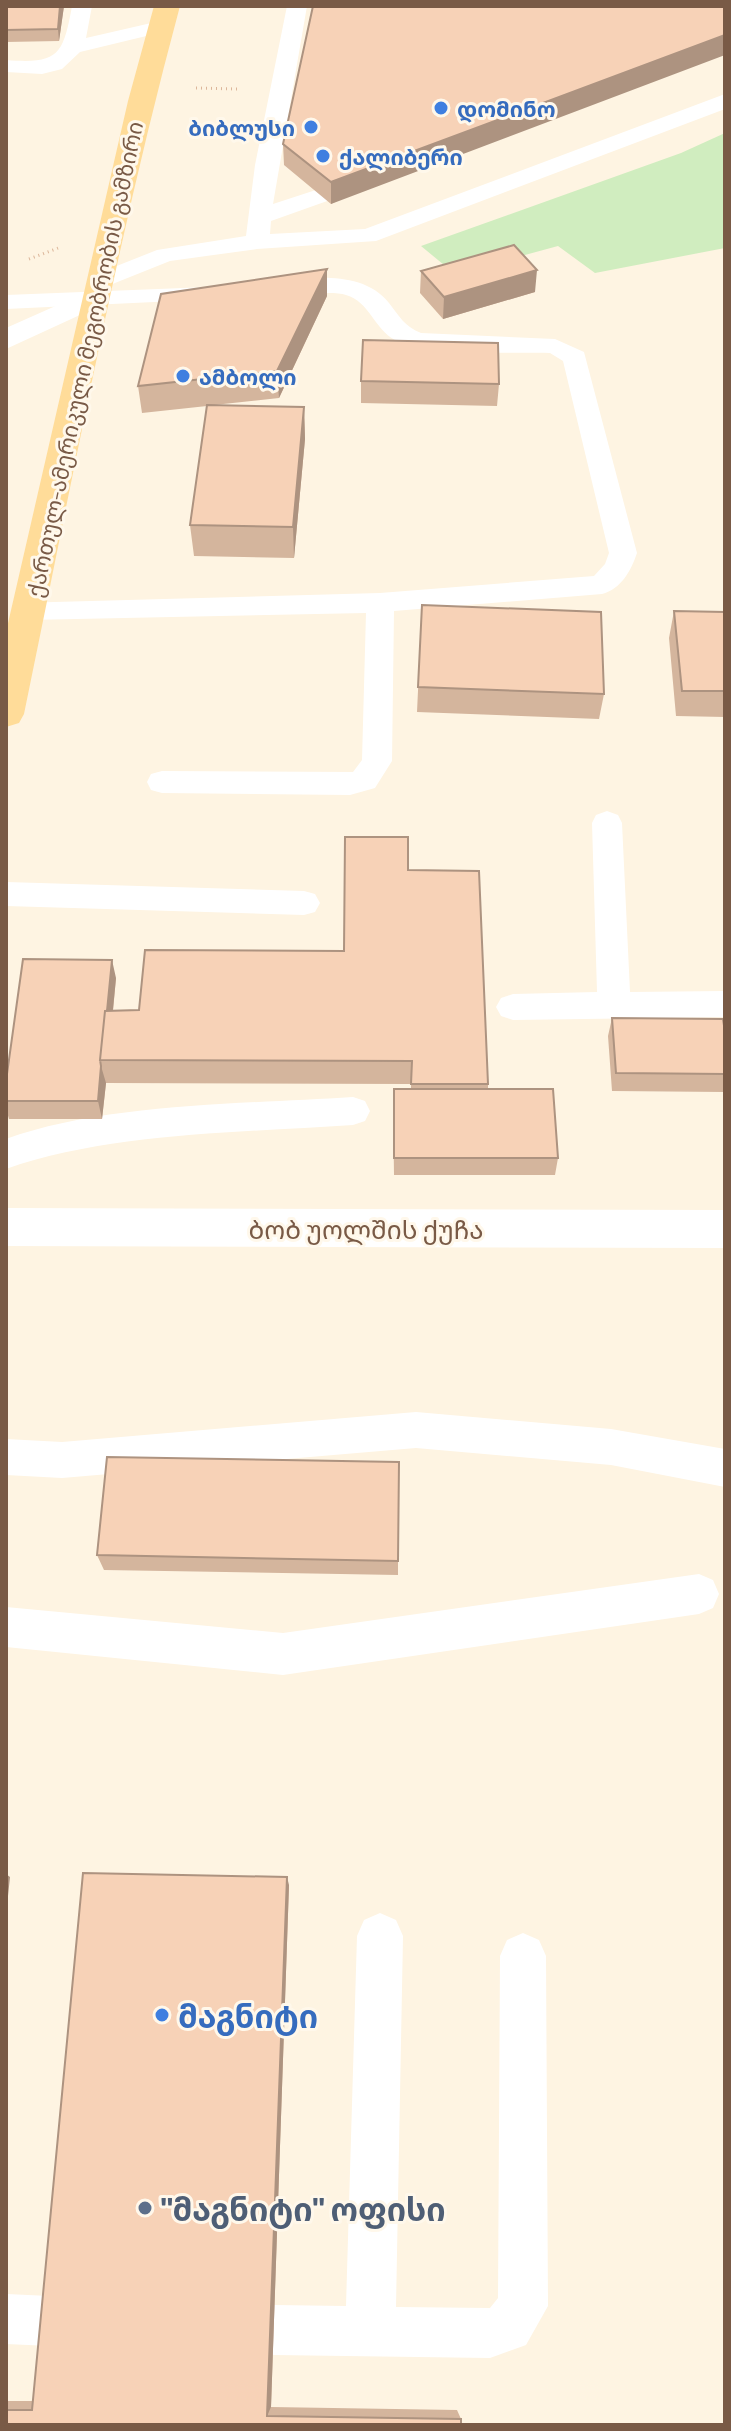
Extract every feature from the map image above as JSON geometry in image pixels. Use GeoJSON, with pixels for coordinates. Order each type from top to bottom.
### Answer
{"type":"FeatureCollection","features":[{"type":"Feature","properties":{"kind":"main road","name":"ქართულ-ამერიკული მეგობრობის გამზირი"},"geometry":{"type":"LineString","coordinates":[[6,714],[99,289],[163,16]]}},
{"type":"Feature","properties":{"kind":"street"},"geometry":{"type":"LineString","coordinates":[[6,340],[99,289]]}},
{"type":"Feature","properties":{"kind":"street","name":"ბობ უოლშის ქუჩა"},"geometry":{"type":"LineString","coordinates":[[6,1227],[725,1229]]}},
{"type":"Feature","properties":{"kind":"lane"},"geometry":{"type":"LineString","coordinates":[[76,47],[82,6]]}},
{"type":"Feature","properties":{"kind":"lane"},"geometry":{"type":"LineString","coordinates":[[257,242],[266,165],[297,6]]}},
{"type":"Feature","properties":{"kind":"lane"},"geometry":{"type":"LineString","coordinates":[[6,66],[26,68],[62,62],[76,47],[163,16]]}},
{"type":"Feature","properties":{"kind":"lane"},"geometry":{"type":"LineString","coordinates":[[99,289],[165,255],[257,242],[368,236],[725,101]]}},
{"type":"Feature","properties":{"kind":"lane"},"geometry":{"type":"LineString","coordinates":[[262,216],[322,195]]}},
{"type":"Feature","properties":{"kind":"lane"},"geometry":{"type":"LineString","coordinates":[[6,302],[99,289],[245,291],[317,285],[349,288],[368,296],[396,334],[418,340],[555,346],[575,357],[623,553],[618,568],[602,585],[380,603],[28,610]]}},
{"type":"Feature","properties":{"kind":"lane"},"geometry":{"type":"LineString","coordinates":[[162,782],[350,784],[364,780],[377,761],[380,603]]}},
{"type":"Feature","properties":{"kind":"lane"},"geometry":{"type":"LineString","coordinates":[[607,823],[614,1006]]}},
{"type":"Feature","properties":{"kind":"lane"},"geometry":{"type":"LineString","coordinates":[[6,894],[304,903]]}},
{"type":"Feature","properties":{"kind":"lane"},"geometry":{"type":"LineString","coordinates":[[513,1007],[725,1004]]}},
{"type":"Feature","properties":{"kind":"lane"},"geometry":{"type":"LineString","coordinates":[[6,1154],[47,1139],[191,1122],[353,1111]]}},
{"type":"Feature","properties":{"kind":"lane"},"geometry":{"type":"LineString","coordinates":[[6,1457],[62,1460],[416,1430],[611,1447],[725,1468]]}},
{"type":"Feature","properties":{"kind":"lane"},"geometry":{"type":"LineString","coordinates":[[6,1627],[283,1654],[699,1594]]}},
{"type":"Feature","properties":{"kind":"lane"},"geometry":{"type":"LineString","coordinates":[[370,2333],[380,1936]]}},
{"type":"Feature","properties":{"kind":"lane"},"geometry":{"type":"LineString","coordinates":[[274,2330],[490,2333],[508,2327],[523,2306],[523,1956]]}},
{"type":"Feature","properties":{"kind":"path"},"geometry":{"type":"LineString","coordinates":[[19,262],[70,244]]}},
{"type":"Feature","properties":{"kind":"green space"},"geometry":{"type":"Polygon","coordinates":[[[725,133],[725,248],[595,273],[558,246],[455,274],[421,246],[681,153],[725,133]]]}},
{"type":"Feature","properties":{"kind":"building"},"geometry":{"type":"Polygon","coordinates":[[[6,6],[60,6],[58,29],[6,30],[6,6]]]}},
{"type":"Feature","properties":{"kind":"building","name":"დომინო"},"geometry":{"type":"Polygon","coordinates":[[[313,6],[725,6],[725,35],[331,182],[283,144],[313,6]]]}},
{"type":"Feature","properties":{"kind":"building"},"geometry":{"type":"Polygon","coordinates":[[[514,245],[537,270],[444,297],[421,271],[514,245]]]}},
{"type":"Feature","properties":{"kind":"building"},"geometry":{"type":"Polygon","coordinates":[[[327,269],[277,371],[138,386],[161,294],[327,269]]]}},
{"type":"Feature","properties":{"kind":"building"},"geometry":{"type":"Polygon","coordinates":[[[363,340],[498,343],[499,384],[361,381],[363,340]]]}},
{"type":"Feature","properties":{"kind":"building"},"geometry":{"type":"Polygon","coordinates":[[[207,405],[304,407],[293,527],[190,525],[207,405]]]}},
{"type":"Feature","properties":{"kind":"building"},"geometry":{"type":"Polygon","coordinates":[[[422,605],[601,612],[604,694],[418,687],[422,605]]]}},
{"type":"Feature","properties":{"kind":"building"},"geometry":{"type":"Polygon","coordinates":[[[674,611],[725,612],[725,691],[682,691],[674,611]]]}},
{"type":"Feature","properties":{"kind":"building"},"geometry":{"type":"Polygon","coordinates":[[[345,837],[408,837],[408,870],[479,871],[488,1084],[411,1084],[412,1061],[100,1060],[105,1011],[139,1010],[145,950],[344,951],[345,837]]]}},
{"type":"Feature","properties":{"kind":"building"},"geometry":{"type":"Polygon","coordinates":[[[23,959],[112,960],[98,1101],[6,1101],[23,959]]]}},
{"type":"Feature","properties":{"kind":"building"},"geometry":{"type":"Polygon","coordinates":[[[612,1018],[723,1019],[725,1074],[616,1073],[612,1018]]]}},
{"type":"Feature","properties":{"kind":"building"},"geometry":{"type":"Polygon","coordinates":[[[394,1089],[553,1089],[558,1158],[394,1158],[394,1089]]]}},
{"type":"Feature","properties":{"kind":"building"},"geometry":{"type":"Polygon","coordinates":[[[107,1457],[399,1462],[398,1561],[97,1555],[107,1457]]]}},
{"type":"Feature","properties":{"kind":"building"},"geometry":{"type":"Polygon","coordinates":[[[83,1873],[287,1877],[267,2416],[461,2419],[461,2425],[6,2425],[6,2410],[32,2410],[83,1873]]]}},
{"type":"Feature","properties":{"kind":"place","name":"დომინო"},"geometry":{"type":"Point","coordinates":[441,108]}},
{"type":"Feature","properties":{"kind":"place","name":"ბიბლუსი"},"geometry":{"type":"Point","coordinates":[311,127]}},
{"type":"Feature","properties":{"kind":"place","name":"ქალიბერი"},"geometry":{"type":"Point","coordinates":[323,156]}},
{"type":"Feature","properties":{"kind":"place","name":"ამბოლი"},"geometry":{"type":"Point","coordinates":[183,376]}},
{"type":"Feature","properties":{"kind":"place","name":"მაგნიტი"},"geometry":{"type":"Point","coordinates":[162,2015]}},
{"type":"Feature","properties":{"kind":"place","name":"\"მაგნიტი\" ოფისი"},"geometry":{"type":"Point","coordinates":[145,2208]}}]}
